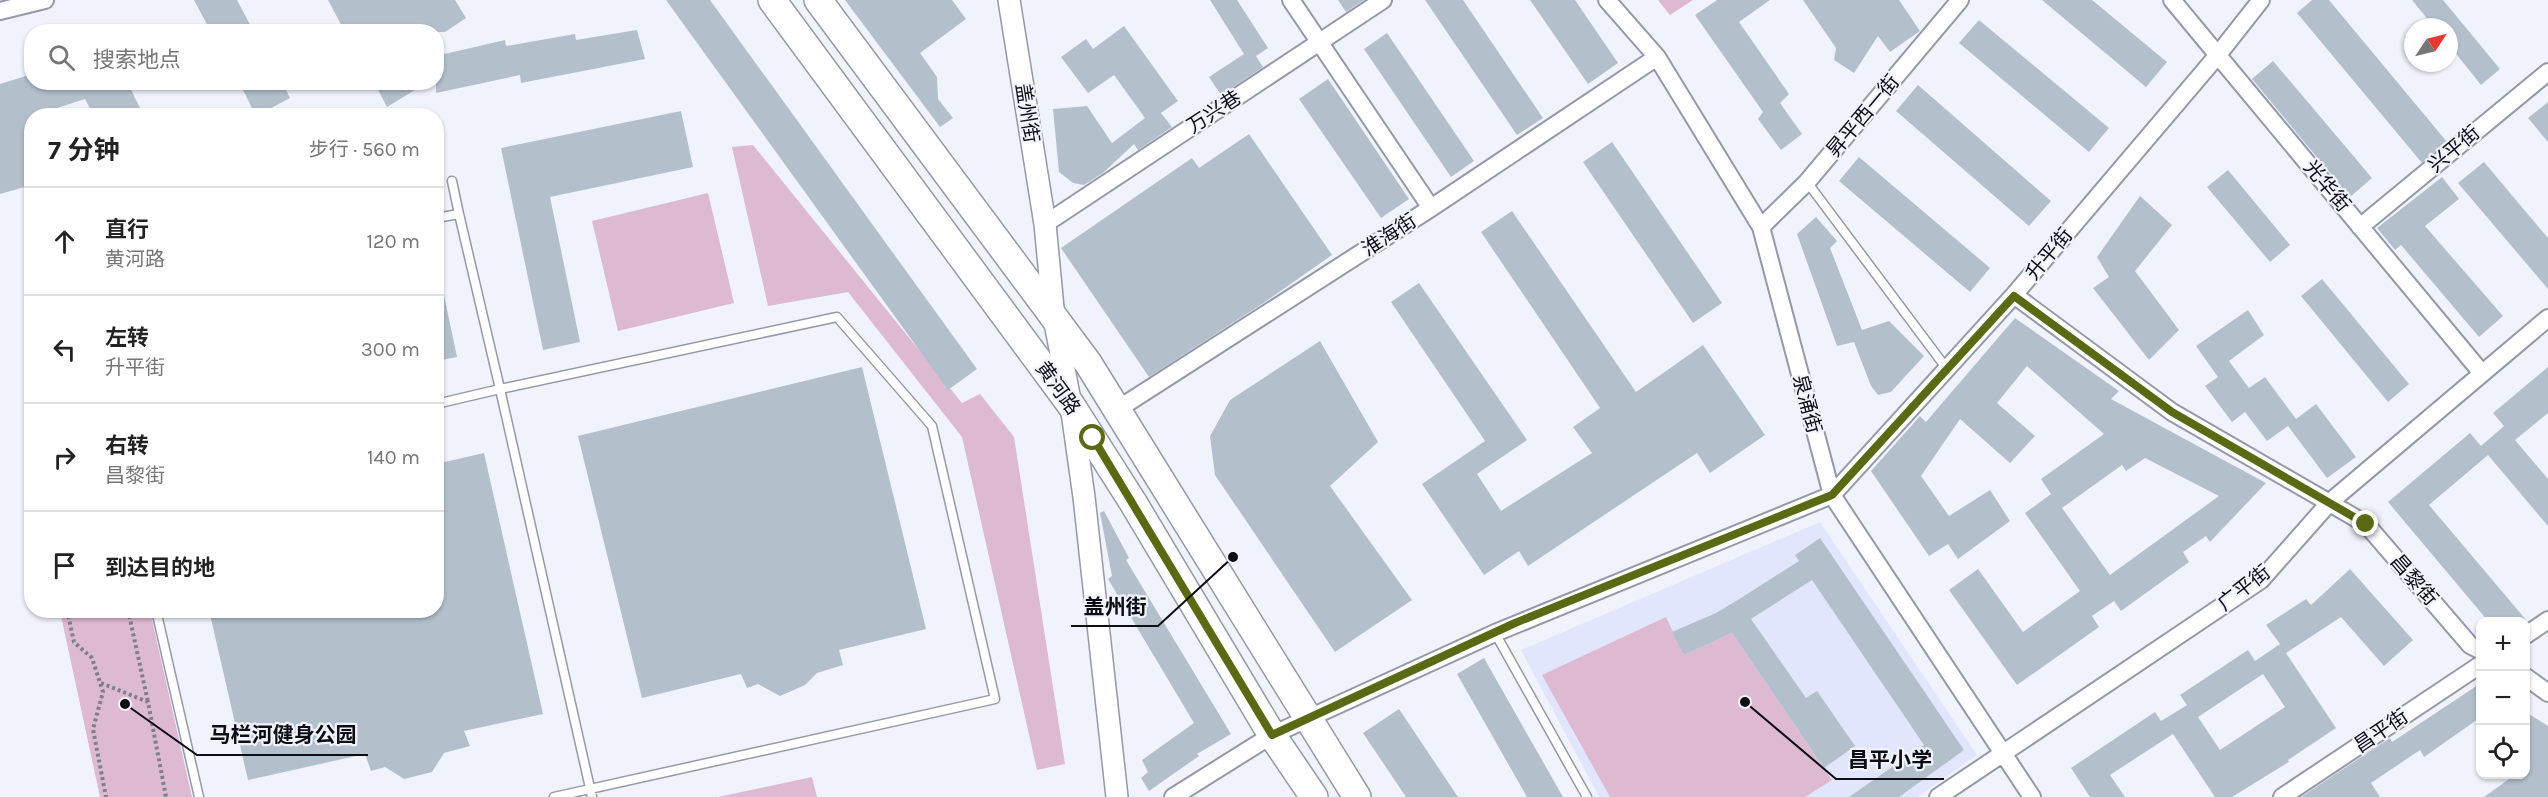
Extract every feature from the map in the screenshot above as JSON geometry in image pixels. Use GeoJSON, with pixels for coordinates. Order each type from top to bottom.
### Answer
{"type":"FeatureCollection","features":[{"type":"Feature","properties":{"kind":"main road","name":"黄河路"},"geometry":{"type":"LineString","coordinates":[[772,0],[1071,405],[1134,504],[1272,735],[1314,797]]}},
{"type":"Feature","properties":{"kind":"main road","name":"黄河路"},"geometry":{"type":"LineString","coordinates":[[818,0],[1054,318],[1118,409],[1358,797]]}},
{"type":"Feature","properties":{"kind":"street"},"geometry":{"type":"LineString","coordinates":[[0,11],[45,0]]}},
{"type":"Feature","properties":{"kind":"street","name":"盖州街"},"geometry":{"type":"LineString","coordinates":[[1009,0],[1045,224],[1054,318],[1071,405],[1084,497],[1117,797]]}},
{"type":"Feature","properties":{"kind":"street"},"geometry":{"type":"LineString","coordinates":[[1291,0],[1431,208]]}},
{"type":"Feature","properties":{"kind":"street","name":"万兴巷"},"geometry":{"type":"LineString","coordinates":[[1045,224],[1383,0]]}},
{"type":"Feature","properties":{"kind":"street","name":"泉涌街"},"geometry":{"type":"LineString","coordinates":[[1607,0],[1657,57],[1761,227],[1832,495],[2032,797]]}},
{"type":"Feature","properties":{"kind":"street","name":"昇平西一街"},"geometry":{"type":"LineString","coordinates":[[1761,227],[1807,182],[1960,0]]}},
{"type":"Feature","properties":{"kind":"street","name":"光华街"},"geometry":{"type":"LineString","coordinates":[[2172,0],[2481,372]]}},
{"type":"Feature","properties":{"kind":"street","name":"升平街"},"geometry":{"type":"LineString","coordinates":[[1173,797],[1272,735],[1308,718],[1495,633],[1832,495],[2014,296],[2217,56],[2261,0]]}},
{"type":"Feature","properties":{"kind":"street","name":"淮海街"},"geometry":{"type":"LineString","coordinates":[[1118,409],[1431,208],[1657,57]]}},
{"type":"Feature","properties":{"kind":"street","name":"兴平街"},"geometry":{"type":"LineString","coordinates":[[2360,227],[2548,72]]}},
{"type":"Feature","properties":{"kind":"street","name":"昌黎街"},"geometry":{"type":"LineString","coordinates":[[2014,296],[2172,412],[2366,524],[2470,645],[2476,648]]}},
{"type":"Feature","properties":{"kind":"street","name":"广平街"},"geometry":{"type":"LineString","coordinates":[[1938,797],[2261,580],[2331,502],[2481,372],[2548,318]]}},
{"type":"Feature","properties":{"kind":"street"},"geometry":{"type":"LineString","coordinates":[[2530,632],[2548,620]]}},
{"type":"Feature","properties":{"kind":"street","name":"昌平街"},"geometry":{"type":"LineString","coordinates":[[2283,797],[2476,668]]}},
{"type":"Feature","properties":{"kind":"street"},"geometry":{"type":"LineString","coordinates":[[2530,680],[2548,693]]}},
{"type":"Feature","properties":{"kind":"lane"},"geometry":{"type":"LineString","coordinates":[[452,181],[591,793]]}},
{"type":"Feature","properties":{"kind":"lane"},"geometry":{"type":"LineString","coordinates":[[1807,182],[1947,369]]}},
{"type":"Feature","properties":{"kind":"lane"},"geometry":{"type":"LineString","coordinates":[[444,217],[459,214]]}},
{"type":"Feature","properties":{"kind":"lane"},"geometry":{"type":"LineString","coordinates":[[444,402],[837,317],[933,426],[995,699],[591,793],[554,797]]}},
{"type":"Feature","properties":{"kind":"lane"},"geometry":{"type":"LineString","coordinates":[[158,618],[199,797]]}},
{"type":"Feature","properties":{"kind":"lane"},"geometry":{"type":"LineString","coordinates":[[1495,633],[1587,797]]}},
{"type":"Feature","properties":{"kind":"path"},"geometry":{"type":"LineString","coordinates":[[69,618],[74,642],[92,658],[103,692],[93,729],[106,797]]}},
{"type":"Feature","properties":{"kind":"path"},"geometry":{"type":"LineString","coordinates":[[130,618],[166,797]]}},
{"type":"Feature","properties":{"kind":"path"},"geometry":{"type":"LineString","coordinates":[[101,683],[148,702]]}},
{"type":"Feature","properties":{"kind":"shaded area"},"geometry":{"type":"Polygon","coordinates":[[[1658,0],[1693,0],[1670,15],[1658,0]]]}},
{"type":"Feature","properties":{"kind":"shaded area"},"geometry":{"type":"Polygon","coordinates":[[[753,145],[962,403],[980,394],[1014,437],[1065,764],[1037,770],[962,437],[848,292],[768,306],[732,147],[753,145]]]}},
{"type":"Feature","properties":{"kind":"shaded area"},"geometry":{"type":"Polygon","coordinates":[[[708,193],[734,303],[618,331],[592,221],[708,193]]]}},
{"type":"Feature","properties":{"kind":"shaded area"},"geometry":{"type":"Polygon","coordinates":[[[1820,522],[1977,755],[1917,797],[1599,797],[1521,650],[1820,522]]]}},
{"type":"Feature","properties":{"kind":"shaded area"},"geometry":{"type":"Polygon","coordinates":[[[1666,617],[1684,655],[1732,633],[1832,780],[1805,797],[1610,797],[1542,675],[1666,617]]]}},
{"type":"Feature","properties":{"kind":"shaded area"},"geometry":{"type":"Polygon","coordinates":[[[62,618],[152,618],[192,797],[100,797],[62,618]]]}},
{"type":"Feature","properties":{"kind":"shaded area"},"geometry":{"type":"Polygon","coordinates":[[[812,777],[817,797],[718,797],[812,777]]]}},
{"type":"Feature","properties":{"kind":"building"},"geometry":{"type":"Polygon","coordinates":[[[194,0],[237,0],[250,24],[207,24],[194,0]]]}},
{"type":"Feature","properties":{"kind":"building"},"geometry":{"type":"Polygon","coordinates":[[[328,0],[455,0],[466,18],[445,32],[444,24],[341,24],[328,0]]]}},
{"type":"Feature","properties":{"kind":"building"},"geometry":{"type":"Polygon","coordinates":[[[666,0],[710,0],[977,369],[948,390],[666,0]]]}},
{"type":"Feature","properties":{"kind":"building"},"geometry":{"type":"Polygon","coordinates":[[[845,0],[952,0],[966,19],[920,53],[937,77],[938,99],[953,118],[940,127],[845,0]]]}},
{"type":"Feature","properties":{"kind":"building"},"geometry":{"type":"Polygon","coordinates":[[[1210,0],[1237,0],[1268,48],[1256,56],[1263,67],[1221,95],[1209,77],[1244,54],[1210,0]]]}},
{"type":"Feature","properties":{"kind":"building"},"geometry":{"type":"Polygon","coordinates":[[[1338,0],[1364,0],[1346,12],[1338,0]]]}},
{"type":"Feature","properties":{"kind":"building"},"geometry":{"type":"Polygon","coordinates":[[[1425,0],[1463,0],[1543,118],[1517,135],[1425,0]]]}},
{"type":"Feature","properties":{"kind":"building"},"geometry":{"type":"Polygon","coordinates":[[[1530,0],[1575,0],[1618,63],[1588,84],[1530,0]]]}},
{"type":"Feature","properties":{"kind":"building"},"geometry":{"type":"Polygon","coordinates":[[[1717,0],[1770,0],[1739,22],[1789,94],[1780,103],[1802,134],[1781,150],[1758,119],[1763,112],[1695,15],[1717,0]]]}},
{"type":"Feature","properties":{"kind":"building"},"geometry":{"type":"Polygon","coordinates":[[[1803,0],[1899,0],[1920,31],[1890,52],[1878,36],[1854,73],[1834,60],[1836,48],[1803,0]]]}},
{"type":"Feature","properties":{"kind":"building"},"geometry":{"type":"Polygon","coordinates":[[[2042,0],[2092,0],[2167,62],[2146,87],[2042,0]]]}},
{"type":"Feature","properties":{"kind":"building"},"geometry":{"type":"Polygon","coordinates":[[[2312,0],[2329,0],[2447,142],[2422,163],[2297,13],[2312,0]]]}},
{"type":"Feature","properties":{"kind":"building"},"geometry":{"type":"Polygon","coordinates":[[[2412,0],[2443,0],[2458,18],[2427,18],[2412,0]]]}},
{"type":"Feature","properties":{"kind":"building"},"geometry":{"type":"Polygon","coordinates":[[[2458,18],[2500,69],[2481,85],[2458,56],[2458,18]]]}},
{"type":"Feature","properties":{"kind":"building"},"geometry":{"type":"Polygon","coordinates":[[[1979,20],[2109,128],[2089,152],[1959,43],[1979,20]]]}},
{"type":"Feature","properties":{"kind":"building"},"geometry":{"type":"Polygon","coordinates":[[[1124,26],[1178,101],[1161,113],[1172,127],[1138,150],[1134,144],[1103,173],[1084,185],[1073,183],[1059,172],[1053,109],[1087,106],[1112,143],[1145,118],[1114,75],[1088,93],[1061,57],[1086,39],[1093,49],[1124,26]]]}},
{"type":"Feature","properties":{"kind":"building"},"geometry":{"type":"Polygon","coordinates":[[[637,30],[645,59],[521,83],[520,75],[436,93],[436,90],[444,90],[444,54],[505,40],[506,46],[575,34],[576,40],[637,30]]]}},
{"type":"Feature","properties":{"kind":"building"},"geometry":{"type":"Polygon","coordinates":[[[1387,33],[1474,161],[1451,177],[1364,49],[1387,33]]]}},
{"type":"Feature","properties":{"kind":"building"},"geometry":{"type":"Polygon","coordinates":[[[2273,61],[2372,178],[2350,197],[2252,79],[2273,61]]]}},
{"type":"Feature","properties":{"kind":"building"},"geometry":{"type":"Polygon","coordinates":[[[24,76],[24,90],[131,90],[140,108],[90,108],[85,99],[57,108],[24,108],[24,187],[0,194],[0,84],[24,76]]]}},
{"type":"Feature","properties":{"kind":"building"},"geometry":{"type":"Polygon","coordinates":[[[1328,79],[1409,199],[1381,218],[1299,99],[1328,79]]]}},
{"type":"Feature","properties":{"kind":"building"},"geometry":{"type":"Polygon","coordinates":[[[1918,85],[2051,201],[2029,226],[1896,111],[1918,85]]]}},
{"type":"Feature","properties":{"kind":"building"},"geometry":{"type":"Polygon","coordinates":[[[243,90],[286,90],[290,98],[271,108],[252,108],[243,90]]]}},
{"type":"Feature","properties":{"kind":"building"},"geometry":{"type":"Polygon","coordinates":[[[378,90],[415,90],[387,107],[378,90]]]}},
{"type":"Feature","properties":{"kind":"building"},"geometry":{"type":"Polygon","coordinates":[[[2548,102],[2548,142],[2528,118],[2548,102]]]}},
{"type":"Feature","properties":{"kind":"building"},"geometry":{"type":"Polygon","coordinates":[[[681,111],[693,167],[550,197],[580,342],[543,350],[501,148],[681,111]]]}},
{"type":"Feature","properties":{"kind":"building"},"geometry":{"type":"Polygon","coordinates":[[[1249,134],[1332,255],[1265,302],[1149,377],[1061,248],[1192,158],[1199,168],[1249,134]]]}},
{"type":"Feature","properties":{"kind":"building"},"geometry":{"type":"Polygon","coordinates":[[[1612,142],[1722,303],[1693,323],[1583,162],[1612,142]]]}},
{"type":"Feature","properties":{"kind":"building"},"geometry":{"type":"Polygon","coordinates":[[[1859,157],[1990,268],[1970,292],[1839,181],[1859,157]]]}},
{"type":"Feature","properties":{"kind":"building"},"geometry":{"type":"Polygon","coordinates":[[[2484,162],[2548,238],[2548,289],[2458,183],[2484,162]]]}},
{"type":"Feature","properties":{"kind":"building"},"geometry":{"type":"Polygon","coordinates":[[[2228,170],[2290,245],[2270,262],[2207,187],[2228,170]]]}},
{"type":"Feature","properties":{"kind":"building"},"geometry":{"type":"Polygon","coordinates":[[[2442,177],[2459,199],[2425,226],[2503,316],[2479,337],[2401,245],[2395,250],[2377,228],[2442,177]]]}},
{"type":"Feature","properties":{"kind":"building"},"geometry":{"type":"Polygon","coordinates":[[[2140,196],[2172,225],[2135,271],[2179,330],[2149,360],[2093,288],[2109,277],[2097,257],[2140,196]]]}},
{"type":"Feature","properties":{"kind":"building"},"geometry":{"type":"Polygon","coordinates":[[[1512,211],[1636,392],[1703,345],[1765,435],[1710,473],[1697,453],[1528,566],[1519,551],[1484,575],[1422,484],[1485,441],[1391,302],[1419,283],[1527,440],[1477,474],[1501,511],[1592,453],[1573,427],[1600,408],[1481,232],[1512,211]]]}},
{"type":"Feature","properties":{"kind":"building"},"geometry":{"type":"Polygon","coordinates":[[[1816,217],[1837,241],[1830,248],[1862,330],[1889,321],[1924,356],[1891,392],[1878,395],[1871,386],[1854,342],[1837,346],[1797,234],[1816,217]]]}},
{"type":"Feature","properties":{"kind":"building"},"geometry":{"type":"Polygon","coordinates":[[[2322,279],[2409,384],[2388,402],[2301,296],[2322,279]]]}},
{"type":"Feature","properties":{"kind":"building"},"geometry":{"type":"Polygon","coordinates":[[[444,295],[457,357],[444,359],[444,295]]]}},
{"type":"Feature","properties":{"kind":"building"},"geometry":{"type":"Polygon","coordinates":[[[2248,310],[2264,335],[2229,361],[2249,388],[2265,377],[2296,419],[2316,404],[2356,457],[2327,478],[2288,426],[2267,441],[2245,412],[2232,422],[2205,386],[2218,377],[2196,346],[2248,310]]]}},
{"type":"Feature","properties":{"kind":"building"},"geometry":{"type":"Polygon","coordinates":[[[2015,318],[2119,391],[2111,399],[2266,483],[2210,542],[2206,536],[2183,552],[2189,562],[2121,611],[2114,601],[2092,616],[2099,627],[2017,685],[1949,590],[1978,569],[2023,632],[2080,591],[2025,513],[2051,494],[2041,479],[2104,434],[2027,366],[1997,403],[2035,436],[2010,463],[1960,419],[1921,476],[1949,516],[1990,490],[2010,521],[1958,559],[1948,544],[1929,556],[1871,471],[1920,416],[1926,422],[2015,318]],[[2145,458],[2126,471],[2122,465],[2062,508],[2110,575],[2219,496],[2145,458]]]}},
{"type":"Feature","properties":{"kind":"building"},"geometry":{"type":"Polygon","coordinates":[[[1320,341],[1378,442],[1330,486],[1412,600],[1335,652],[1215,475],[1210,436],[1230,400],[1320,341]]]}},
{"type":"Feature","properties":{"kind":"building"},"geometry":{"type":"Polygon","coordinates":[[[862,367],[926,629],[839,650],[843,665],[817,673],[805,685],[780,696],[758,684],[747,688],[741,674],[642,698],[578,436],[862,367]]]}},
{"type":"Feature","properties":{"kind":"building"},"geometry":{"type":"Polygon","coordinates":[[[2548,367],[2548,413],[2515,440],[2548,479],[2548,526],[2488,455],[2429,505],[2524,617],[2485,617],[2388,502],[2470,433],[2481,446],[2504,426],[2493,413],[2548,367]]]}},
{"type":"Feature","properties":{"kind":"building"},"geometry":{"type":"Polygon","coordinates":[[[484,453],[543,714],[464,731],[470,746],[444,753],[432,772],[404,779],[385,767],[371,771],[365,754],[248,780],[211,618],[444,618],[444,462],[484,453]]]}},
{"type":"Feature","properties":{"kind":"building"},"geometry":{"type":"Polygon","coordinates":[[[1104,511],[1129,558],[1126,560],[1231,734],[1197,754],[1199,756],[1149,791],[1141,778],[1148,772],[1142,760],[1194,723],[1108,579],[1112,576],[1100,513],[1104,511]]]}},
{"type":"Feature","properties":{"kind":"building"},"geometry":{"type":"Polygon","coordinates":[[[1820,538],[1964,750],[1899,797],[1849,797],[1924,745],[1812,580],[1751,619],[1806,698],[1817,691],[1855,746],[1824,768],[1732,633],[1684,655],[1672,632],[1716,613],[1741,598],[1799,561],[1795,555],[1820,538]]]}},
{"type":"Feature","properties":{"kind":"building"},"geometry":{"type":"Polygon","coordinates":[[[2350,569],[2413,640],[2384,666],[2341,617],[2286,653],[2336,728],[2288,760],[2289,762],[2232,797],[2215,797],[2173,734],[2110,775],[2125,797],[2090,797],[2071,768],[2155,712],[2161,721],[2187,705],[2180,695],[2248,650],[2255,661],[2280,644],[2266,625],[2306,599],[2311,605],[2350,569]],[[2263,674],[2198,717],[2220,750],[2285,707],[2263,674]]]}},
{"type":"Feature","properties":{"kind":"building"},"geometry":{"type":"Polygon","coordinates":[[[1484,658],[1563,797],[1527,797],[1457,674],[1484,658]]]}},
{"type":"Feature","properties":{"kind":"building"},"geometry":{"type":"Polygon","coordinates":[[[2476,686],[2476,721],[2424,757],[2420,750],[2371,783],[2380,797],[2301,797],[2390,738],[2392,742],[2476,686]]]}},
{"type":"Feature","properties":{"kind":"building"},"geometry":{"type":"Polygon","coordinates":[[[1399,709],[1458,797],[1406,797],[1363,733],[1399,709]]]}},
{"type":"Feature","properties":{"kind":"building"},"geometry":{"type":"Polygon","coordinates":[[[2530,715],[2548,726],[2548,797],[2484,797],[2509,779],[2530,779],[2530,715]]]}},
{"type":"Feature","properties":{"kind":"place","name":"盖州街"},"geometry":{"type":"Point","coordinates":[1233,557]}},
{"type":"Feature","properties":{"kind":"place","name":"昌平小学"},"geometry":{"type":"Point","coordinates":[1745,702]}},
{"type":"Feature","properties":{"kind":"place","name":"马栏河健身公园"},"geometry":{"type":"Point","coordinates":[125,704]}},
{"type":"Feature","properties":{"kind":"route"},"geometry":{"type":"LineString","coordinates":[[1093,438],[1272,735],[1515,623],[1832,495],[2014,296],[2172,412],[2366,524]]}}]}
